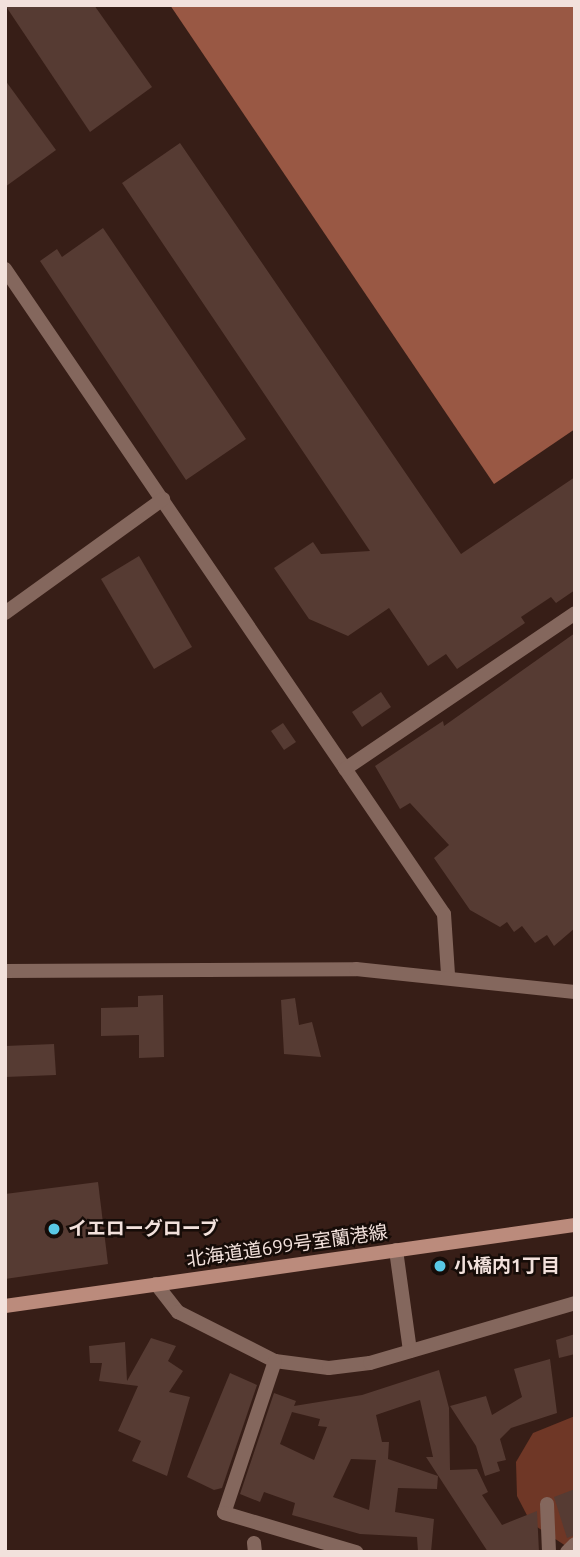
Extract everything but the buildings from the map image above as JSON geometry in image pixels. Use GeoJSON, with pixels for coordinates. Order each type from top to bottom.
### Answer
{"type":"FeatureCollection","features":[{"type":"Feature","properties":{"kind":"main road","name":"北海道道699号室蘭港線"},"geometry":{"type":"LineString","coordinates":[[5,1306],[575,1225]]}},
{"type":"Feature","properties":{"kind":"street"},"geometry":{"type":"LineString","coordinates":[[5,269],[444,914],[449,975]]}},
{"type":"Feature","properties":{"kind":"street"},"geometry":{"type":"LineString","coordinates":[[5,612],[163,499]]}},
{"type":"Feature","properties":{"kind":"street"},"geometry":{"type":"LineString","coordinates":[[345,769],[575,613]]}},
{"type":"Feature","properties":{"kind":"street"},"geometry":{"type":"LineString","coordinates":[[5,971],[449,975],[575,992]]}},
{"type":"Feature","properties":{"kind":"street"},"geometry":{"type":"LineString","coordinates":[[396,1250],[410,1351]]}},
{"type":"Feature","properties":{"kind":"street"},"geometry":{"type":"LineString","coordinates":[[156,1284],[178,1312],[275,1361],[329,1368],[410,1351],[575,1303]]}},
{"type":"Feature","properties":{"kind":"street"},"geometry":{"type":"LineString","coordinates":[[275,1361],[224,1513],[356,1552]]}},
{"type":"Feature","properties":{"kind":"street"},"geometry":{"type":"LineString","coordinates":[[547,1504],[549,1552]]}},
{"type":"Feature","properties":{"kind":"street"},"geometry":{"type":"LineString","coordinates":[[567,1552],[575,1544]]}},
{"type":"Feature","properties":{"kind":"shaded area"},"geometry":{"type":"Polygon","coordinates":[[[170,5],[575,5],[575,429],[494,484],[170,5]]]}},
{"type":"Feature","properties":{"kind":"shaded area"},"geometry":{"type":"Polygon","coordinates":[[[575,1416],[575,1552],[531,1523],[517,1496],[516,1462],[533,1433],[575,1416]]]}},
{"type":"Feature","properties":{"kind":"place","name":"イエローグローブ"},"geometry":{"type":"Point","coordinates":[54,1229]}},
{"type":"Feature","properties":{"kind":"place","name":"小橋内1丁目"},"geometry":{"type":"Point","coordinates":[440,1266]}}]}
